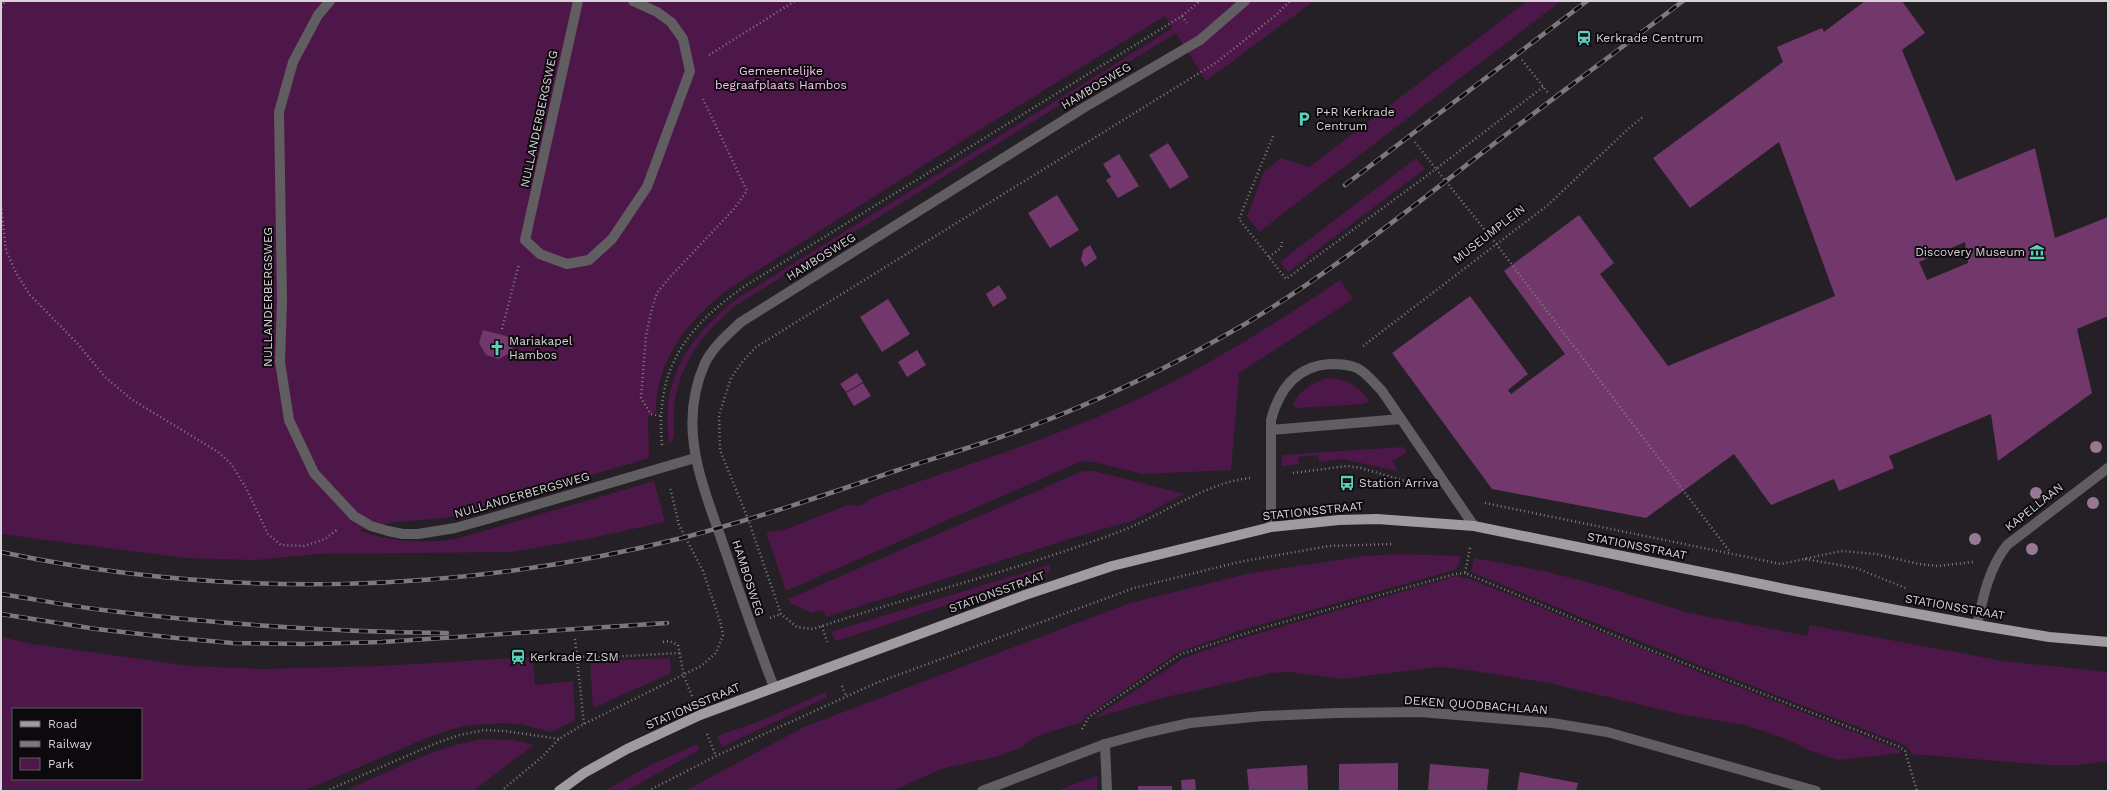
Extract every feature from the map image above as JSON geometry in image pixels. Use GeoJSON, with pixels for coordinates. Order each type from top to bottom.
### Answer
{"type":"FeatureCollection","features":[{"type":"Feature","properties":{"kind":"main road","name":"STATIONSSTRAAT"},"geometry":{"type":"LineString","coordinates":[[559,791],[584,773],[670,727],[774,687],[1076,577],[1112,566],[1271,527],[1339,520],[1377,519],[1474,526],[1769,586],[1977,625],[2049,637],[2108,642]]}},
{"type":"Feature","properties":{"kind":"street","name":"NULLANDERBERGSWEG"},"geometry":{"type":"LineString","coordinates":[[330,1],[318,15],[293,62],[279,112],[282,294],[280,362],[288,420],[314,473],[354,516],[371,526],[403,534],[418,534],[455,528],[695,458]]}},
{"type":"Feature","properties":{"kind":"street","name":"NULLANDERBERGSWEG"},"geometry":{"type":"LineString","coordinates":[[525,240],[578,1]]}},
{"type":"Feature","properties":{"kind":"street"},"geometry":{"type":"LineString","coordinates":[[525,240],[540,254],[567,264],[589,260],[612,239],[647,187],[690,70],[682,39],[671,22],[656,12],[633,1]]}},
{"type":"Feature","properties":{"kind":"street","name":"HAMBOSWEG"},"geometry":{"type":"LineString","coordinates":[[774,687],[750,625],[695,458],[692,436],[692,413],[705,363],[718,344],[741,322],[1086,107],[1200,40],[1245,1]]}},
{"type":"Feature","properties":{"kind":"street"},"geometry":{"type":"LineString","coordinates":[[1271,527],[1271,430],[1274,406],[1280,393],[1294,377],[1307,368],[1324,364],[1340,364],[1356,368],[1369,377],[1382,391],[1474,526]]}},
{"type":"Feature","properties":{"kind":"street"},"geometry":{"type":"LineString","coordinates":[[1271,430],[1401,419]]}},
{"type":"Feature","properties":{"kind":"street","name":"KAPELLAAN"},"geometry":{"type":"LineString","coordinates":[[1977,625],[1984,594],[1997,558],[2016,536],[2108,468]]}},
{"type":"Feature","properties":{"kind":"street","name":"DEKEN QUODBACHLAAN"},"geometry":{"type":"LineString","coordinates":[[982,791],[1105,744],[1190,723],[1263,716],[1343,712],[1463,714],[1552,723],[1607,732],[1816,791]]}},
{"type":"Feature","properties":{"kind":"street"},"geometry":{"type":"LineString","coordinates":[[1105,744],[1107,791]]}},
{"type":"Feature","properties":{"kind":"path"},"geometry":{"type":"LineString","coordinates":[[1,27],[1,9],[5,1]]}},
{"type":"Feature","properties":{"kind":"path"},"geometry":{"type":"LineString","coordinates":[[500,791],[542,757],[560,739],[584,724],[684,676],[701,666],[716,653],[723,635],[720,621],[703,571],[679,525],[664,467],[660,416],[652,414],[641,398],[646,336],[657,293],[670,277],[733,210],[747,191],[690,70],[704,58],[795,1]]}},
{"type":"Feature","properties":{"kind":"path","name":"HAMBOSWEG"},"geometry":{"type":"LineString","coordinates":[[822,626],[813,628],[797,627],[781,614],[748,519],[720,450],[719,415],[731,378],[743,360],[756,347],[1217,62],[1276,15],[1290,1]]}},
{"type":"Feature","properties":{"kind":"path"},"geometry":{"type":"LineString","coordinates":[[1522,60],[1549,94]]}},
{"type":"Feature","properties":{"kind":"path"},"geometry":{"type":"LineString","coordinates":[[1273,136],[1239,219],[1286,279],[1436,169],[1543,87]]}},
{"type":"Feature","properties":{"kind":"path","name":"MUSEUMPLEIN"},"geometry":{"type":"LineString","coordinates":[[1340,364],[1548,205],[1644,116]]}},
{"type":"Feature","properties":{"kind":"path"},"geometry":{"type":"LineString","coordinates":[[1415,142],[1497,245],[1731,553],[1781,564],[1841,551],[1876,554],[1919,564],[1938,566],[1997,558]]}},
{"type":"Feature","properties":{"kind":"path"},"geometry":{"type":"LineString","coordinates":[[1,205],[6,250],[16,274],[30,295],[77,343],[105,377],[131,399],[218,452],[232,465],[246,488],[268,534],[281,545],[304,546],[325,539],[354,516]]}},
{"type":"Feature","properties":{"kind":"path"},"geometry":{"type":"LineString","coordinates":[[502,329],[525,240]]}},
{"type":"Feature","properties":{"kind":"path"},"geometry":{"type":"LineString","coordinates":[[1269,257],[1281,248],[1282,242]]}},
{"type":"Feature","properties":{"kind":"path"},"geometry":{"type":"LineString","coordinates":[[1465,573],[1474,526]]}},
{"type":"Feature","properties":{"kind":"path"},"geometry":{"type":"LineString","coordinates":[[648,791],[716,756],[876,683],[1134,588],[1239,562],[1329,546],[1400,543]]}},
{"type":"Feature","properties":{"kind":"path"},"geometry":{"type":"LineString","coordinates":[[1803,559],[1856,568],[1892,581],[1911,590]]}},
{"type":"Feature","properties":{"kind":"path"},"geometry":{"type":"LineString","coordinates":[[1084,752],[1080,740],[1084,724],[1089,717],[1181,654],[1273,625],[1455,574],[1465,573],[1640,646],[1900,747],[1905,751],[1917,791]]}},
{"type":"Feature","properties":{"kind":"path"},"geometry":{"type":"LineString","coordinates":[[575,639],[575,655],[584,724]]}},
{"type":"Feature","properties":{"kind":"path"},"geometry":{"type":"LineString","coordinates":[[663,642],[669,641],[678,645],[684,676]]}},
{"type":"Feature","properties":{"kind":"path"},"geometry":{"type":"LineString","coordinates":[[575,655],[588,658],[680,653]]}},
{"type":"Feature","properties":{"kind":"path"},"geometry":{"type":"LineString","coordinates":[[326,791],[432,745],[460,735],[484,730],[505,731],[560,739]]}},
{"type":"Feature","properties":{"kind":"green space","name":"Gemeentelijke begraafplaats Hambos"},"geometry":{"type":"Polygon","coordinates":[[[1,1],[1314,1],[1206,81],[1176,33],[735,306],[703,338],[687,362],[677,389],[674,405],[673,437],[672,442],[669,444],[668,407],[676,374],[683,358],[692,344],[727,307],[741,296],[1173,28],[1165,16],[984,127],[733,286],[691,324],[679,340],[670,356],[662,373],[656,411],[648,417],[649,458],[446,518],[395,522],[359,530],[382,537],[406,541],[419,542],[456,539],[654,481],[665,522],[587,539],[512,552],[317,554],[256,560],[185,558],[1,534],[1,1]]]}},
{"type":"Feature","properties":{"kind":"green space"},"geometry":{"type":"Polygon","coordinates":[[[1527,1],[1561,1],[1259,232],[1247,216],[1264,172],[1281,158],[1309,167],[1527,1]]]}},
{"type":"Feature","properties":{"kind":"green space"},"geometry":{"type":"Polygon","coordinates":[[[1416,158],[1425,169],[1288,272],[1280,262],[1416,158]]]}},
{"type":"Feature","properties":{"kind":"green space"},"geometry":{"type":"Polygon","coordinates":[[[1340,280],[1353,299],[1239,373],[1231,470],[1143,474],[1093,462],[1082,461],[786,591],[766,532],[784,530],[848,505],[860,506],[874,497],[1023,446],[1096,418],[1132,402],[1189,373],[1276,322],[1340,280]]]}},
{"type":"Feature","properties":{"kind":"green space"},"geometry":{"type":"Polygon","coordinates":[[[1327,378],[1346,381],[1356,387],[1369,401],[1364,404],[1295,408],[1293,405],[1303,391],[1311,385],[1327,378]]]}},
{"type":"Feature","properties":{"kind":"green space"},"geometry":{"type":"Polygon","coordinates":[[[1403,447],[1407,452],[1392,461],[1398,471],[1342,459],[1319,462],[1318,455],[1298,457],[1299,464],[1282,466],[1282,455],[1403,447]]]}},
{"type":"Feature","properties":{"kind":"green space"},"geometry":{"type":"Polygon","coordinates":[[[1083,471],[1094,471],[1184,494],[1132,521],[1072,538],[826,617],[823,610],[812,613],[790,603],[788,599],[1083,471]]]}},
{"type":"Feature","properties":{"kind":"green space"},"geometry":{"type":"Polygon","coordinates":[[[1398,554],[1460,556],[1459,565],[1455,570],[1241,630],[1177,653],[1085,717],[1082,722],[1037,736],[1022,747],[999,756],[941,769],[892,791],[685,791],[804,727],[1130,603],[1251,573],[1364,556],[1398,554]]]}},
{"type":"Feature","properties":{"kind":"green space"},"geometry":{"type":"Polygon","coordinates":[[[1474,558],[1548,572],[1602,586],[1689,613],[1808,636],[1809,625],[2004,661],[2108,672],[2108,761],[2080,765],[2047,765],[1912,754],[1907,746],[1706,668],[1471,572],[1474,558]]]}},
{"type":"Feature","properties":{"kind":"green space"},"geometry":{"type":"Polygon","coordinates":[[[1049,565],[1051,571],[836,641],[831,633],[834,631],[1049,565]]]}},
{"type":"Feature","properties":{"kind":"green space"},"geometry":{"type":"Polygon","coordinates":[[[1456,576],[1471,579],[1702,673],[1900,750],[1901,753],[1837,760],[1809,750],[1784,738],[1745,725],[1684,715],[1549,683],[1454,668],[1438,667],[1341,679],[1291,672],[1272,673],[1158,699],[1092,719],[1184,658],[1229,642],[1456,576]]]}},
{"type":"Feature","properties":{"kind":"green space"},"geometry":{"type":"Polygon","coordinates":[[[1,637],[32,644],[190,666],[260,669],[382,666],[533,657],[535,685],[573,681],[575,720],[551,732],[520,724],[503,723],[471,725],[452,729],[419,741],[304,791],[1,791],[1,637]]]}},
{"type":"Feature","properties":{"kind":"green space"},"geometry":{"type":"Polygon","coordinates":[[[670,658],[671,673],[593,708],[590,661],[670,658]]]}},
{"type":"Feature","properties":{"kind":"green space"},"geometry":{"type":"Polygon","coordinates":[[[826,692],[827,697],[722,747],[717,736],[760,721],[826,692]]]}},
{"type":"Feature","properties":{"kind":"green space"},"geometry":{"type":"Polygon","coordinates":[[[483,739],[513,740],[534,745],[473,791],[344,791],[429,754],[483,739]]]}},
{"type":"Feature","properties":{"kind":"green space"},"geometry":{"type":"Polygon","coordinates":[[[697,744],[699,750],[626,791],[604,791],[651,765],[697,744]]]}},
{"type":"Feature","properties":{"kind":"green space"},"geometry":{"type":"Polygon","coordinates":[[[1097,776],[1097,791],[1056,791],[1097,776]]]}},
{"type":"Feature","properties":{"kind":"building","name":"Discovery Museum"},"geometry":{"type":"Polygon","coordinates":[[[1865,1],[1902,1],[1925,33],[1902,50],[1956,181],[2035,148],[2055,238],[2108,217],[2108,316],[2077,329],[2092,393],[1998,461],[1991,414],[1889,456],[1894,468],[1839,491],[1834,479],[1771,505],[1734,454],[1646,518],[1492,489],[1392,353],[1470,296],[1528,374],[1508,390],[1511,394],[1565,354],[1504,271],[1579,215],[1614,263],[1600,274],[1668,366],[1835,296],[1779,142],[1690,208],[1653,158],[1783,62],[1777,47],[1822,28],[1824,32],[1865,1]],[[1965,242],[1919,262],[1927,280],[1968,263],[1965,242]]]}},
{"type":"Feature","properties":{"kind":"building"},"geometry":{"type":"Polygon","coordinates":[[[1168,143],[1189,177],[1170,189],[1149,155],[1168,143]]]}},
{"type":"Feature","properties":{"kind":"building"},"geometry":{"type":"Polygon","coordinates":[[[1119,154],[1139,186],[1118,198],[1106,180],[1111,177],[1103,164],[1119,154]]]}},
{"type":"Feature","properties":{"kind":"building"},"geometry":{"type":"Polygon","coordinates":[[[1057,195],[1079,230],[1050,248],[1028,213],[1057,195]]]}},
{"type":"Feature","properties":{"kind":"building"},"geometry":{"type":"Polygon","coordinates":[[[1090,245],[1097,258],[1085,267],[1081,260],[1083,250],[1090,245]]]}},
{"type":"Feature","properties":{"kind":"building"},"geometry":{"type":"Polygon","coordinates":[[[999,285],[1007,298],[993,307],[986,294],[999,285]]]}},
{"type":"Feature","properties":{"kind":"building"},"geometry":{"type":"Polygon","coordinates":[[[888,299],[910,334],[882,352],[860,317],[888,299]]]}},
{"type":"Feature","properties":{"kind":"building","name":"Mariakapel Hambos"},"geometry":{"type":"Polygon","coordinates":[[[483,330],[516,339],[511,352],[499,359],[486,355],[479,343],[483,330]]]}},
{"type":"Feature","properties":{"kind":"building"},"geometry":{"type":"Polygon","coordinates":[[[917,350],[926,365],[907,377],[898,362],[917,350]]]}},
{"type":"Feature","properties":{"kind":"building"},"geometry":{"type":"Polygon","coordinates":[[[857,373],[863,382],[846,392],[840,384],[857,373]]]}},
{"type":"Feature","properties":{"kind":"building"},"geometry":{"type":"Polygon","coordinates":[[[863,383],[871,396],[854,406],[846,393],[863,383]]]}},
{"type":"Feature","properties":{"kind":"building"},"geometry":{"type":"Polygon","coordinates":[[[1398,763],[1398,791],[1339,791],[1339,764],[1398,763]]]}},
{"type":"Feature","properties":{"kind":"building"},"geometry":{"type":"Polygon","coordinates":[[[1430,764],[1489,769],[1487,791],[1428,791],[1430,764]]]}},
{"type":"Feature","properties":{"kind":"building"},"geometry":{"type":"Polygon","coordinates":[[[1307,765],[1308,791],[1249,791],[1247,769],[1307,765]]]}},
{"type":"Feature","properties":{"kind":"building"},"geometry":{"type":"Polygon","coordinates":[[[1520,772],[1578,783],[1576,791],[1517,791],[1520,772]]]}},
{"type":"Feature","properties":{"kind":"building"},"geometry":{"type":"Polygon","coordinates":[[[1195,779],[1196,791],[1182,791],[1181,780],[1195,779]]]}},
{"type":"Feature","properties":{"kind":"building"},"geometry":{"type":"Polygon","coordinates":[[[1138,786],[1172,786],[1172,791],[1138,791],[1138,786]]]}},
{"type":"Feature","properties":{"kind":"railway"},"geometry":{"type":"LineString","coordinates":[[1345,185],[1587,1]]}},
{"type":"Feature","properties":{"kind":"railway"},"geometry":{"type":"LineString","coordinates":[[1,552],[86,567],[172,578],[258,583],[344,584],[430,579],[516,570],[602,556],[686,537],[819,497],[1029,427],[1085,405],[1166,367],[1245,324],[1273,307],[1353,252],[1683,1]]}},
{"type":"Feature","properties":{"kind":"railway"},"geometry":{"type":"LineString","coordinates":[[1,594],[78,607],[231,623],[317,629],[447,633]]}},
{"type":"Feature","properties":{"kind":"railway"},"geometry":{"type":"LineString","coordinates":[[1,614],[96,629],[176,638],[232,643],[304,644],[382,642],[667,623]]}},
{"type":"Feature","properties":{"kind":"place","name":"Kerkrade Centrum"},"geometry":{"type":"Point","coordinates":[1584,38]}},
{"type":"Feature","properties":{"kind":"place","name":"P+R Kerkrade Centrum"},"geometry":{"type":"Point","coordinates":[1304,119]}},
{"type":"Feature","properties":{"kind":"place","name":"Discovery Museum"},"geometry":{"type":"Point","coordinates":[2037,252]}},
{"type":"Feature","properties":{"kind":"place","name":"Mariakapel Hambos"},"geometry":{"type":"Point","coordinates":[497,348]}},
{"type":"Feature","properties":{"kind":"place","name":"Station Arriva"},"geometry":{"type":"Point","coordinates":[1347,483]}},
{"type":"Feature","properties":{"kind":"place","name":"Kerkrade ZLSM"},"geometry":{"type":"Point","coordinates":[518,657]}}]}
